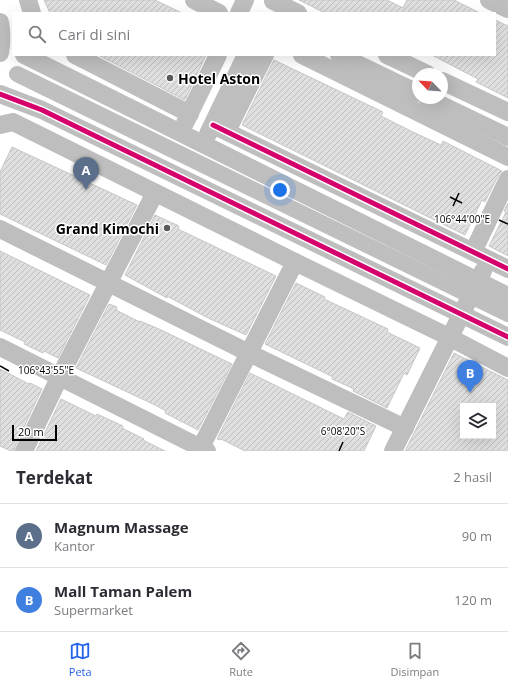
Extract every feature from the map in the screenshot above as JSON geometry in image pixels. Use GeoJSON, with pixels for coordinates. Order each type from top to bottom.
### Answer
{"type":"FeatureCollection","features":[{"type":"Feature","properties":{"kind":"street"},"geometry":{"type":"LineString","coordinates":[[28,0],[32,12]]}},
{"type":"Feature","properties":{"kind":"street"},"geometry":{"type":"LineString","coordinates":[[194,0],[217,12]]}},
{"type":"Feature","properties":{"kind":"street"},"geometry":{"type":"LineString","coordinates":[[239,12],[245,0]]}},
{"type":"Feature","properties":{"kind":"street"},"geometry":{"type":"LineString","coordinates":[[0,22],[5,49]]}},
{"type":"Feature","properties":{"kind":"street"},"geometry":{"type":"LineString","coordinates":[[26,56],[330,208],[476,285],[508,296]]}},
{"type":"Feature","properties":{"kind":"street"},"geometry":{"type":"LineString","coordinates":[[77,56],[190,114]]}},
{"type":"Feature","properties":{"kind":"street"},"geometry":{"type":"LineString","coordinates":[[180,133],[218,56]]}},
{"type":"Feature","properties":{"kind":"street"},"geometry":{"type":"LineString","coordinates":[[220,128],[246,56]]}},
{"type":"Feature","properties":{"kind":"street"},"geometry":{"type":"LineString","coordinates":[[203,144],[220,128],[264,56]]}},
{"type":"Feature","properties":{"kind":"street"},"geometry":{"type":"LineString","coordinates":[[304,56],[508,157]]}},
{"type":"Feature","properties":{"kind":"street"},"geometry":{"type":"LineString","coordinates":[[341,56],[412,90]]}},
{"type":"Feature","properties":{"kind":"street"},"geometry":{"type":"LineString","coordinates":[[389,56],[414,68]]}},
{"type":"Feature","properties":{"kind":"street"},"geometry":{"type":"LineString","coordinates":[[448,84],[508,112]]}},
{"type":"Feature","properties":{"kind":"street"},"geometry":{"type":"LineString","coordinates":[[0,94],[42,110],[464,309],[508,337]]}},
{"type":"Feature","properties":{"kind":"street"},"geometry":{"type":"LineString","coordinates":[[440,104],[508,137]]}},
{"type":"Feature","properties":{"kind":"street"},"geometry":{"type":"LineString","coordinates":[[0,125],[13,122],[449,337],[508,368]]}},
{"type":"Feature","properties":{"kind":"street"},"geometry":{"type":"LineString","coordinates":[[220,128],[508,269]]}},
{"type":"Feature","properties":{"kind":"street"},"geometry":{"type":"LineString","coordinates":[[393,451],[476,285],[481,256],[508,180]]}},
{"type":"Feature","properties":{"kind":"street"},"geometry":{"type":"LineString","coordinates":[[330,208],[339,186]]}},
{"type":"Feature","properties":{"kind":"street"},"geometry":{"type":"LineString","coordinates":[[24,451],[60,376],[155,193]]}},
{"type":"Feature","properties":{"kind":"street"},"geometry":{"type":"LineString","coordinates":[[0,229],[404,428]]}},
{"type":"Feature","properties":{"kind":"street"},"geometry":{"type":"LineString","coordinates":[[0,347],[60,376],[202,450],[249,352],[295,262]]}},
{"type":"Feature","properties":{"kind":"building"},"geometry":{"type":"Polygon","coordinates":[[[44,0],[155,0],[180,12],[50,12],[44,0]]]}},
{"type":"Feature","properties":{"kind":"building"},"geometry":{"type":"Polygon","coordinates":[[[299,0],[387,0],[403,8],[407,0],[454,0],[478,12],[323,12],[299,0]]]}},
{"type":"Feature","properties":{"kind":"building"},"geometry":{"type":"Polygon","coordinates":[[[496,20],[508,26],[508,98],[476,82],[478,79],[434,56],[496,56],[496,20]]]}},
{"type":"Feature","properties":{"kind":"building","name":"Hotel Aston"},"geometry":{"type":"Polygon","coordinates":[[[100,56],[206,56],[185,100],[100,56]]]}},
{"type":"Feature","properties":{"kind":"building"},"geometry":{"type":"Polygon","coordinates":[[[274,60],[383,112],[381,116],[413,132],[441,145],[443,141],[502,171],[485,202],[482,200],[465,235],[242,125],[274,60]]]}},
{"type":"Feature","properties":{"kind":"building"},"geometry":{"type":"Polygon","coordinates":[[[12,147],[137,205],[106,265],[0,214],[0,172],[12,147]]]}},
{"type":"Feature","properties":{"kind":"building"},"geometry":{"type":"Polygon","coordinates":[[[508,203],[508,256],[489,246],[506,212],[504,211],[508,203]]]}},
{"type":"Feature","properties":{"kind":"building"},"geometry":{"type":"Polygon","coordinates":[[[155,215],[179,226],[178,229],[276,276],[246,335],[208,318],[167,296],[167,298],[125,275],[155,215]]]}},
{"type":"Feature","properties":{"kind":"building"},"geometry":{"type":"Polygon","coordinates":[[[0,251],[90,295],[58,358],[24,344],[25,342],[0,330],[0,251]]]}},
{"type":"Feature","properties":{"kind":"building"},"geometry":{"type":"Polygon","coordinates":[[[296,283],[325,297],[324,299],[388,329],[387,332],[420,348],[407,375],[404,373],[387,408],[353,391],[354,389],[332,379],[333,377],[265,344],[296,283]]]}},
{"type":"Feature","properties":{"kind":"building"},"geometry":{"type":"Polygon","coordinates":[[[109,304],[117,307],[116,310],[140,322],[159,329],[232,364],[198,430],[165,413],[166,411],[155,405],[76,368],[109,304]]]}},
{"type":"Feature","properties":{"kind":"building"},"geometry":{"type":"Polygon","coordinates":[[[454,353],[508,380],[508,451],[405,451],[454,353]]]}},
{"type":"Feature","properties":{"kind":"building"},"geometry":{"type":"Polygon","coordinates":[[[0,369],[42,389],[14,451],[0,446],[0,369]]]}},
{"type":"Feature","properties":{"kind":"building"},"geometry":{"type":"Polygon","coordinates":[[[250,373],[344,419],[348,412],[376,426],[364,451],[245,451],[221,439],[217,439],[250,373]]]}},
{"type":"Feature","properties":{"kind":"building"},"geometry":{"type":"Polygon","coordinates":[[[61,399],[96,416],[97,414],[123,426],[122,428],[165,451],[36,451],[61,399]]]}},
{"type":"Feature","properties":{"kind":"waterway"},"geometry":{"type":"LineString","coordinates":[[17,74],[508,314]]}},
{"type":"Feature","properties":{"kind":"cycle path"},"geometry":{"type":"LineString","coordinates":[[0,94],[42,110],[508,337]]}},
{"type":"Feature","properties":{"kind":"cycle path"},"geometry":{"type":"LineString","coordinates":[[213,125],[508,269]]}},
{"type":"Feature","properties":{"kind":"place","name":"Hotel Aston"},"geometry":{"type":"Point","coordinates":[170,78]}},
{"type":"Feature","properties":{"kind":"place","name":"Magnum Massage"},"geometry":{"type":"Point","coordinates":[86,190]}},
{"type":"Feature","properties":{"kind":"place","name":"Grand Kimochi"},"geometry":{"type":"Point","coordinates":[167,228]}},
{"type":"Feature","properties":{"kind":"place","name":"Mall Taman Palem"},"geometry":{"type":"Point","coordinates":[470,393]}}]}
